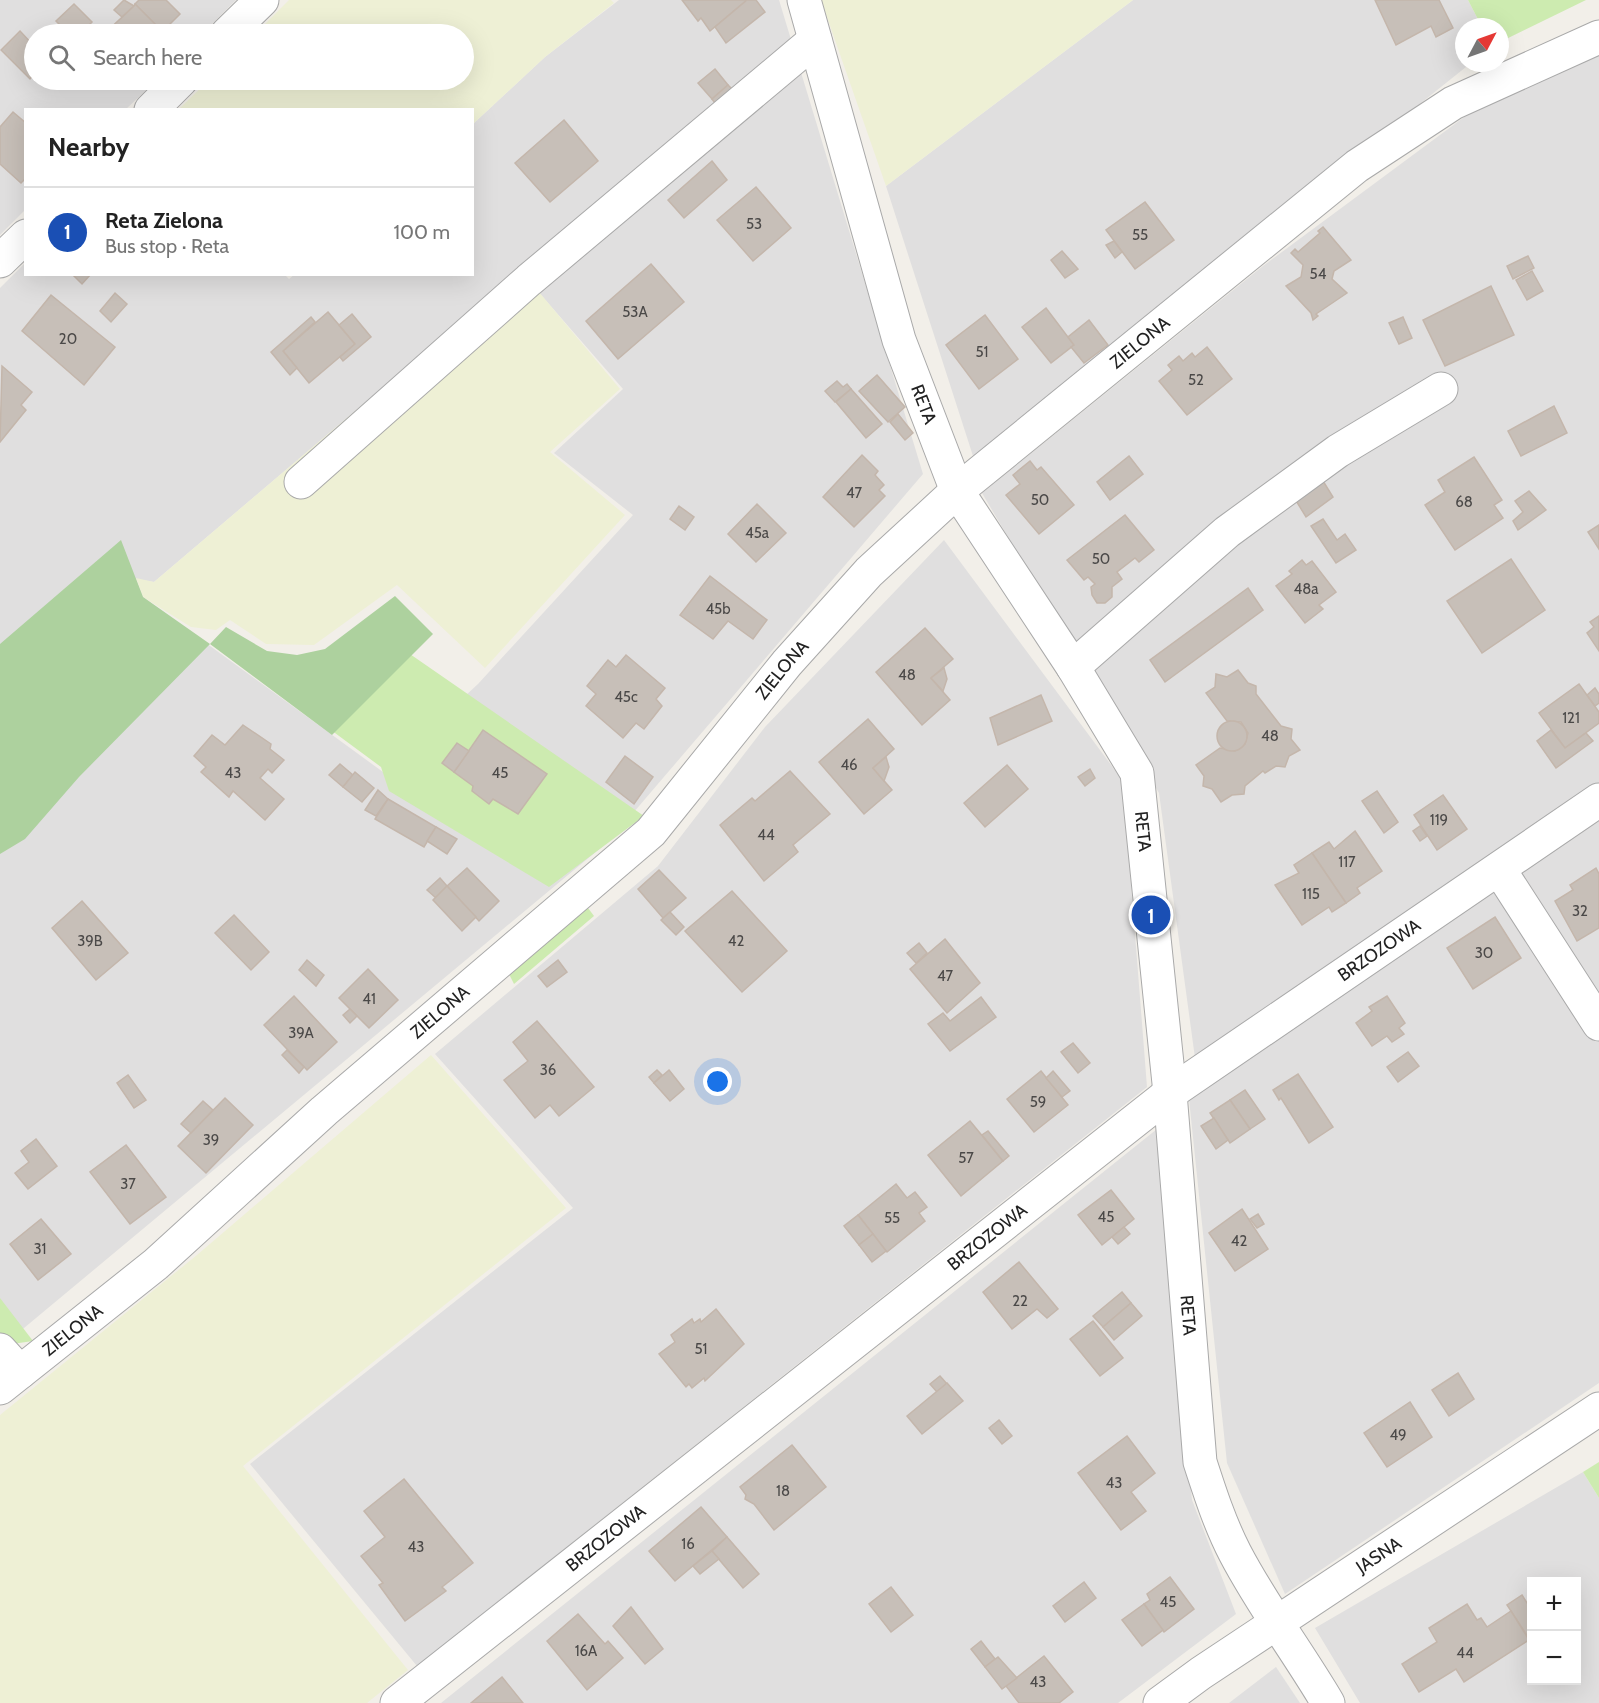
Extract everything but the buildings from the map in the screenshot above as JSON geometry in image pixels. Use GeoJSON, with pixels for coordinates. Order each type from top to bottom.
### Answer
{"type":"FeatureCollection","features":[{"type":"Feature","properties":{"kind":"street"},"geometry":{"type":"LineString","coordinates":[[237,24],[262,0]]}},
{"type":"Feature","properties":{"kind":"street","name":"RETA"},"geometry":{"type":"LineString","coordinates":[[804,0],[899,340],[957,491],[1073,667],[1137,773],[1170,1093],[1200,1462],[1214,1505],[1234,1551],[1276,1623],[1328,1703]]}},
{"type":"Feature","properties":{"kind":"street","name":"ZIELONA"},"geometry":{"type":"LineString","coordinates":[[7,1370],[156,1264],[324,1111],[651,832],[787,663],[869,572],[957,491],[1358,166],[1453,103],[1599,37]]}},
{"type":"Feature","properties":{"kind":"street"},"geometry":{"type":"LineString","coordinates":[[302,482],[529,280],[815,40]]}},
{"type":"Feature","properties":{"kind":"street"},"geometry":{"type":"LineString","coordinates":[[153,108],[171,90]]}},
{"type":"Feature","properties":{"kind":"street"},"geometry":{"type":"LineString","coordinates":[[0,261],[24,238]]}},
{"type":"Feature","properties":{"kind":"street"},"geometry":{"type":"LineString","coordinates":[[1073,667],[1227,532],[1338,451],[1441,389]]}},
{"type":"Feature","properties":{"kind":"street","name":"BRZOZOWA"},"geometry":{"type":"LineString","coordinates":[[397,1703],[1170,1093],[1599,800]]}},
{"type":"Feature","properties":{"kind":"street"},"geometry":{"type":"LineString","coordinates":[[1499,868],[1599,1024]]}},
{"type":"Feature","properties":{"kind":"street","name":"JASNA"},"geometry":{"type":"LineString","coordinates":[[1160,1703],[1276,1623],[1599,1409]]}},
{"type":"Feature","properties":{"kind":"shaded area"},"geometry":{"type":"Polygon","coordinates":[[[0,0],[236,0],[212,24],[24,24],[24,90],[146,90],[127,108],[24,108],[24,211],[0,235],[0,0]]]}},
{"type":"Feature","properties":{"kind":"shaded area"},"geometry":{"type":"Polygon","coordinates":[[[619,0],[779,0],[923,474],[610,840],[0,1348],[0,288],[24,264],[24,276],[286,276],[289,279],[293,276],[474,276],[474,123],[545,57],[619,0]],[[528,280],[381,389],[154,582],[136,579],[143,597],[383,772],[478,684],[633,515],[554,453],[623,389],[528,280]]]}},
{"type":"Feature","properties":{"kind":"shaded area"},"geometry":{"type":"Polygon","coordinates":[[[1133,0],[1468,0],[1477,18],[1455,18],[1455,72],[1460,72],[1217,266],[973,456],[886,186],[1133,0]]]}},
{"type":"Feature","properties":{"kind":"shaded area"},"geometry":{"type":"Polygon","coordinates":[[[1599,48],[1599,787],[1195,1058],[1159,793],[982,493],[1263,266],[1471,112],[1599,48]]]}},
{"type":"Feature","properties":{"kind":"shaded area"},"geometry":{"type":"Polygon","coordinates":[[[944,540],[1123,781],[1147,1087],[417,1666],[250,1464],[573,1208],[435,1054],[658,866],[765,727],[944,540]]]}},
{"type":"Feature","properties":{"kind":"shaded area"},"geometry":{"type":"Polygon","coordinates":[[[1599,810],[1599,1383],[1285,1594],[1227,1463],[1189,1099],[1599,810]]]}},
{"type":"Feature","properties":{"kind":"shaded area"},"geometry":{"type":"Polygon","coordinates":[[[1157,1129],[1192,1500],[1236,1614],[1118,1703],[441,1703],[1157,1129]]]}},
{"type":"Feature","properties":{"kind":"shaded area"},"geometry":{"type":"Polygon","coordinates":[[[1583,1472],[1599,1498],[1599,1703],[1360,1703],[1315,1628],[1583,1472]]]}},
{"type":"Feature","properties":{"kind":"shaded area"},"geometry":{"type":"Polygon","coordinates":[[[1276,1667],[1300,1703],[1229,1703],[1276,1667]]]}},
{"type":"Feature","properties":{"kind":"green space"},"geometry":{"type":"Polygon","coordinates":[[[289,0],[611,0],[614,3],[545,57],[474,123],[474,108],[180,108],[199,90],[474,90],[474,24],[265,24],[289,0]]]}},
{"type":"Feature","properties":{"kind":"green space"},"geometry":{"type":"Polygon","coordinates":[[[821,0],[1133,0],[886,186],[821,0]]]}},
{"type":"Feature","properties":{"kind":"green space"},"geometry":{"type":"Polygon","coordinates":[[[1468,0],[1586,0],[1509,38],[1509,18],[1477,18],[1468,0]]]}},
{"type":"Feature","properties":{"kind":"green space"},"geometry":{"type":"Polygon","coordinates":[[[529,280],[620,389],[550,452],[625,515],[485,668],[397,585],[314,645],[266,644],[230,620],[216,630],[191,627],[143,597],[136,578],[154,582],[381,389],[529,280]]]}},
{"type":"Feature","properties":{"kind":"green space"},"geometry":{"type":"Polygon","coordinates":[[[121,540],[143,597],[210,644],[79,777],[25,839],[0,854],[0,644],[121,540]]]}},
{"type":"Feature","properties":{"kind":"green space"},"geometry":{"type":"Polygon","coordinates":[[[395,596],[433,634],[332,735],[210,644],[226,627],[267,651],[297,655],[325,649],[395,596]]]}},
{"type":"Feature","properties":{"kind":"green space"},"geometry":{"type":"Polygon","coordinates":[[[381,634],[644,816],[549,887],[389,791],[381,767],[312,716],[381,634]]]}},
{"type":"Feature","properties":{"kind":"green space"},"geometry":{"type":"Polygon","coordinates":[[[588,908],[594,916],[514,984],[508,972],[588,908]]]}},
{"type":"Feature","properties":{"kind":"green space"},"geometry":{"type":"Polygon","coordinates":[[[431,1055],[566,1208],[243,1466],[408,1670],[367,1703],[0,1703],[0,1415],[197,1255],[431,1055]]]}},
{"type":"Feature","properties":{"kind":"green space"},"geometry":{"type":"Polygon","coordinates":[[[0,1298],[33,1341],[12,1344],[0,1334],[0,1298]]]}},
{"type":"Feature","properties":{"kind":"green space"},"geometry":{"type":"Polygon","coordinates":[[[1599,1462],[1599,1498],[1583,1472],[1599,1462]]]}},
{"type":"Feature","properties":{"kind":"place","name":"Reta Zielona"},"geometry":{"type":"Point","coordinates":[1151,915]}}]}
